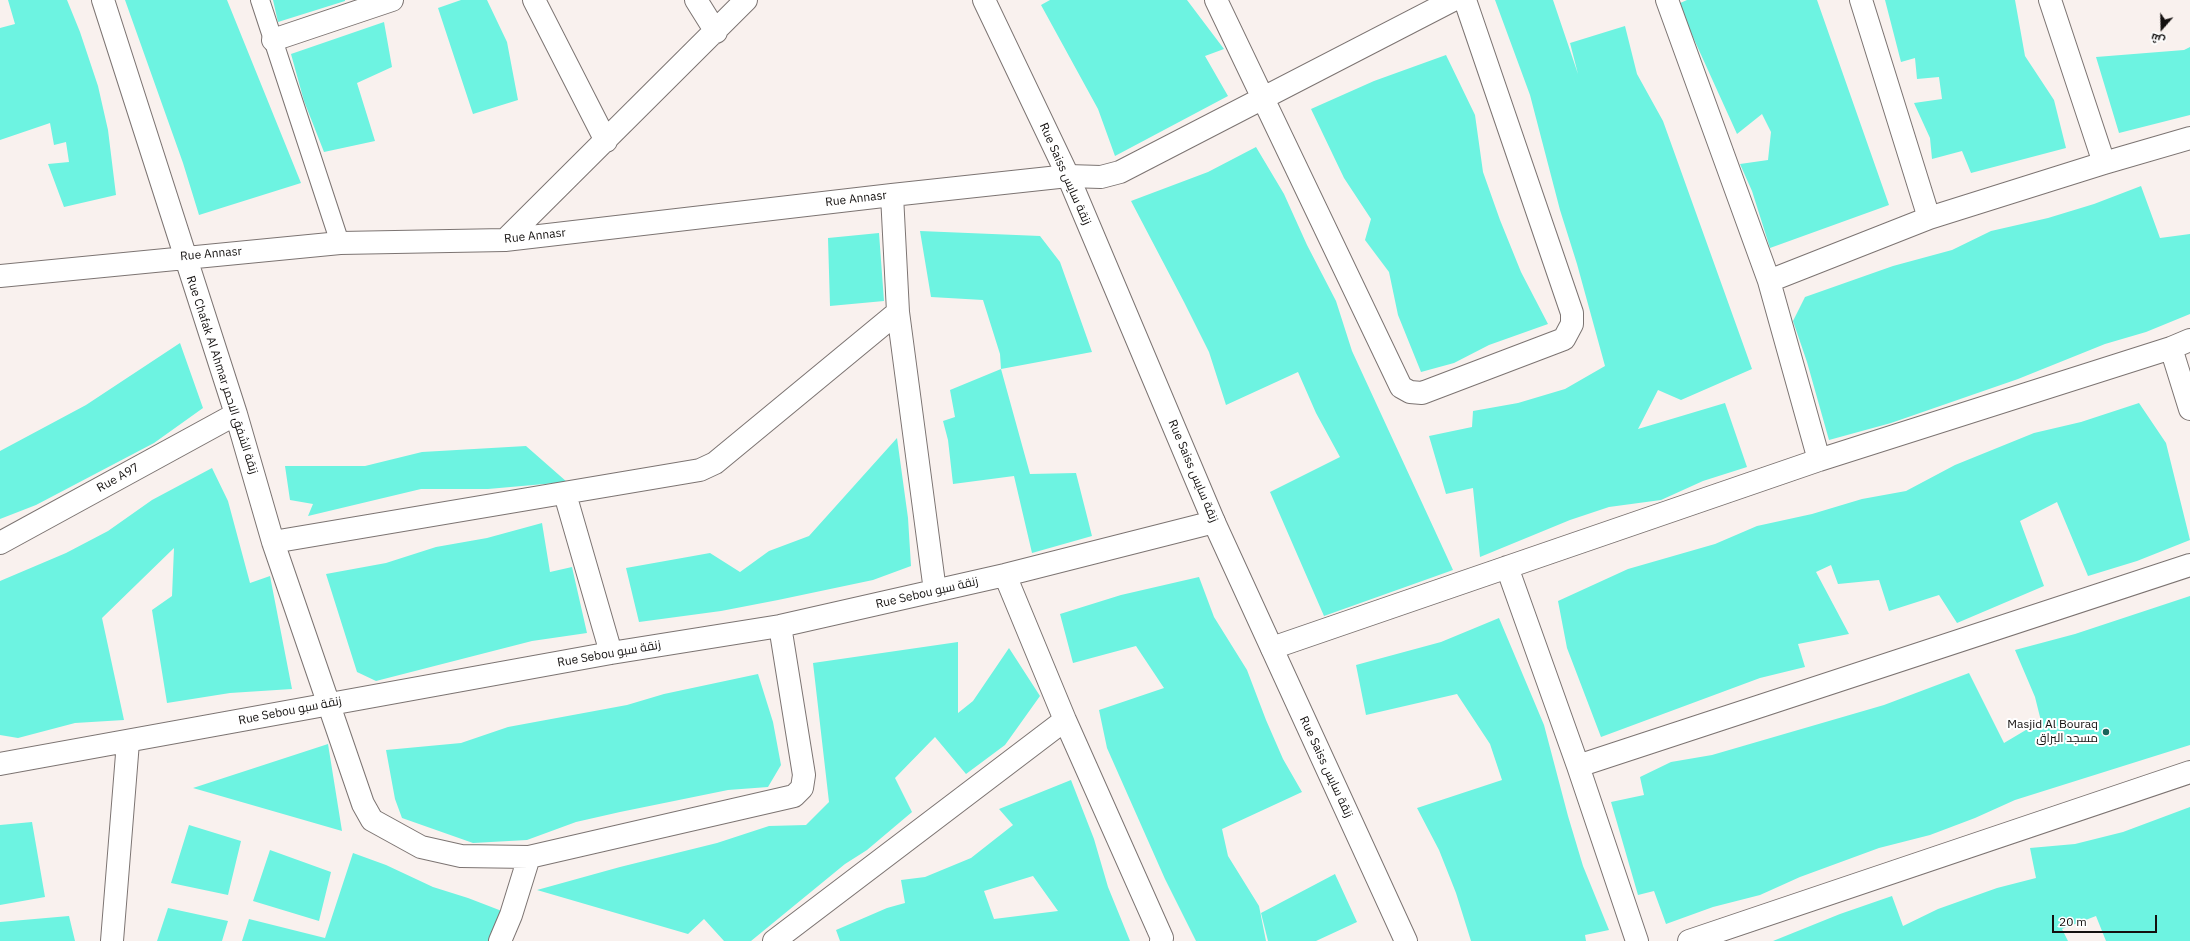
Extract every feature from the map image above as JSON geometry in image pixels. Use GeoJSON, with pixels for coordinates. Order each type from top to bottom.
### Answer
{"type":"FeatureCollection","features":[{"type":"Feature","properties":{"kind":"street","name":"Rue Chafak Al Ahmar زنقة الشفق الاحمر"},"geometry":{"type":"LineString","coordinates":[[103,0],[184,257],[236,414],[273,542],[363,804],[372,820],[421,847],[461,856],[529,857],[794,796],[802,788],[804,775],[780,626]]}},
{"type":"Feature","properties":{"kind":"street"},"geometry":{"type":"LineString","coordinates":[[273,40],[392,0]]}},
{"type":"Feature","properties":{"kind":"street"},"geometry":{"type":"LineString","coordinates":[[534,0],[606,141]]}},
{"type":"Feature","properties":{"kind":"street"},"geometry":{"type":"LineString","coordinates":[[696,0],[716,32]]}},
{"type":"Feature","properties":{"kind":"street"},"geometry":{"type":"LineString","coordinates":[[505,240],[716,32],[746,0]]}},
{"type":"Feature","properties":{"kind":"street","name":"Rue Saiss زنقة سايس"},"geometry":{"type":"LineString","coordinates":[[984,0],[1068,176],[1214,522],[1406,941]]}},
{"type":"Feature","properties":{"kind":"street"},"geometry":{"type":"LineString","coordinates":[[1216,0],[1401,387],[1410,392],[1422,393],[1564,339],[1572,324],[1572,313],[1465,0]]}},
{"type":"Feature","properties":{"kind":"street","name":"Rue Annasr"},"geometry":{"type":"LineString","coordinates":[[0,276],[340,243],[505,240],[1068,176],[1101,177],[1120,172],[1453,0]]}},
{"type":"Feature","properties":{"kind":"street"},"geometry":{"type":"LineString","coordinates":[[1667,0],[1769,281],[1819,460]]}},
{"type":"Feature","properties":{"kind":"street"},"geometry":{"type":"LineString","coordinates":[[1861,0],[1929,218]]}},
{"type":"Feature","properties":{"kind":"street"},"geometry":{"type":"LineString","coordinates":[[2050,0],[2104,163]]}},
{"type":"Feature","properties":{"kind":"street"},"geometry":{"type":"LineString","coordinates":[[1769,281],[1929,218],[2104,163],[2190,138]]}},
{"type":"Feature","properties":{"kind":"street"},"geometry":{"type":"LineString","coordinates":[[892,195],[898,312],[935,591]]}},
{"type":"Feature","properties":{"kind":"street"},"geometry":{"type":"LineString","coordinates":[[273,542],[565,494],[700,470],[715,463],[898,312]]}},
{"type":"Feature","properties":{"kind":"street"},"geometry":{"type":"LineString","coordinates":[[1272,648],[1819,460],[2180,344],[2190,409]]}},
{"type":"Feature","properties":{"kind":"street","name":"Rue A97"},"geometry":{"type":"LineString","coordinates":[[0,543],[236,414]]}},
{"type":"Feature","properties":{"kind":"street"},"geometry":{"type":"LineString","coordinates":[[565,494],[611,652]]}},
{"type":"Feature","properties":{"kind":"street","name":"Rue Sebou زنقة سبو"},"geometry":{"type":"LineString","coordinates":[[0,764],[128,742],[611,652],[780,626],[1005,575],[1214,522]]}},
{"type":"Feature","properties":{"kind":"street"},"geometry":{"type":"LineString","coordinates":[[1578,766],[2190,565]]}},
{"type":"Feature","properties":{"kind":"street"},"geometry":{"type":"LineString","coordinates":[[1507,567],[1578,766],[1637,941]]}},
{"type":"Feature","properties":{"kind":"street"},"geometry":{"type":"LineString","coordinates":[[1005,575],[1065,720],[1162,938],[1161,941]]}},
{"type":"Feature","properties":{"kind":"street"},"geometry":{"type":"LineString","coordinates":[[774,941],[1065,720]]}},
{"type":"Feature","properties":{"kind":"street"},"geometry":{"type":"LineString","coordinates":[[112,941],[128,742]]}},
{"type":"Feature","properties":{"kind":"street"},"geometry":{"type":"LineString","coordinates":[[1689,941],[2190,772]]}},
{"type":"Feature","properties":{"kind":"street"},"geometry":{"type":"LineString","coordinates":[[500,941],[511,915],[529,857]]}},
{"type":"Feature","properties":{"kind":"lane"},"geometry":{"type":"LineString","coordinates":[[260,0],[340,243]]}},
{"type":"Feature","properties":{"kind":"building"},"geometry":{"type":"Polygon","coordinates":[[[8,0],[67,0],[80,32],[98,86],[108,130],[116,195],[64,207],[48,164],[69,162],[66,142],[54,145],[50,123],[0,140],[0,28],[15,24],[8,0]]]}},
{"type":"Feature","properties":{"kind":"building"},"geometry":{"type":"Polygon","coordinates":[[[125,0],[227,0],[301,183],[199,215],[183,163],[125,0]]]}},
{"type":"Feature","properties":{"kind":"building"},"geometry":{"type":"Polygon","coordinates":[[[273,0],[345,0],[345,1],[278,22],[273,0]]]}},
{"type":"Feature","properties":{"kind":"building"},"geometry":{"type":"Polygon","coordinates":[[[461,0],[487,0],[507,42],[518,100],[473,114],[438,8],[461,0]]]}},
{"type":"Feature","properties":{"kind":"building"},"geometry":{"type":"Polygon","coordinates":[[[1050,0],[1187,0],[1224,49],[1205,56],[1228,96],[1115,156],[1098,109],[1041,5],[1050,0]]]}},
{"type":"Feature","properties":{"kind":"building"},"geometry":{"type":"Polygon","coordinates":[[[1495,0],[1553,0],[1578,74],[1570,43],[1625,26],[1637,74],[1663,121],[1752,369],[1681,400],[1658,390],[1638,429],[1725,403],[1747,467],[1703,481],[1661,500],[1609,507],[1570,520],[1480,557],[1473,488],[1446,494],[1429,436],[1472,427],[1473,411],[1518,403],[1565,389],[1605,366],[1577,264],[1560,210],[1530,95],[1495,0]]]}},
{"type":"Feature","properties":{"kind":"building"},"geometry":{"type":"Polygon","coordinates":[[[1687,0],[1817,0],[1889,205],[1770,248],[1752,191],[1740,164],[1768,160],[1771,132],[1762,114],[1737,134],[1678,4],[1687,0]]]}},
{"type":"Feature","properties":{"kind":"building"},"geometry":{"type":"Polygon","coordinates":[[[1885,0],[2015,0],[2025,56],[2054,100],[2066,148],[1971,173],[1962,151],[1932,159],[1930,138],[1914,103],[1942,99],[1939,77],[1917,79],[1915,58],[1901,62],[1885,0]]]}},
{"type":"Feature","properties":{"kind":"building"},"geometry":{"type":"Polygon","coordinates":[[[384,22],[392,67],[357,83],[375,141],[324,152],[304,101],[291,54],[384,22]]]}},
{"type":"Feature","properties":{"kind":"building"},"geometry":{"type":"Polygon","coordinates":[[[2190,47],[2190,115],[2119,133],[2096,57],[2184,50],[2190,47]]]}},
{"type":"Feature","properties":{"kind":"building"},"geometry":{"type":"Polygon","coordinates":[[[1446,55],[1475,115],[1483,172],[1500,220],[1521,272],[1548,324],[1489,345],[1454,363],[1421,372],[1398,315],[1389,272],[1365,240],[1371,219],[1344,178],[1311,109],[1374,81],[1446,55]]]}},
{"type":"Feature","properties":{"kind":"building"},"geometry":{"type":"Polygon","coordinates":[[[1256,147],[1284,194],[1307,245],[1336,301],[1352,351],[1453,570],[1324,616],[1270,492],[1340,457],[1316,413],[1298,372],[1226,405],[1209,352],[1131,201],[1208,172],[1256,147]]]}},
{"type":"Feature","properties":{"kind":"building"},"geometry":{"type":"Polygon","coordinates":[[[2141,186],[2160,238],[2190,234],[2190,314],[2146,332],[2105,344],[2018,379],[1891,423],[1829,440],[1807,362],[1793,321],[1805,297],[1893,266],[1952,250],[1991,231],[2048,218],[2094,204],[2141,186]]]}},
{"type":"Feature","properties":{"kind":"building"},"geometry":{"type":"Polygon","coordinates":[[[920,231],[1040,236],[1060,262],[1092,352],[1001,369],[1000,354],[983,300],[931,297],[920,231]]]}},
{"type":"Feature","properties":{"kind":"building"},"geometry":{"type":"Polygon","coordinates":[[[879,233],[884,301],[830,306],[828,238],[879,233]]]}},
{"type":"Feature","properties":{"kind":"building"},"geometry":{"type":"Polygon","coordinates":[[[180,343],[203,408],[154,443],[36,505],[0,519],[0,451],[86,405],[180,343]]]}},
{"type":"Feature","properties":{"kind":"building"},"geometry":{"type":"Polygon","coordinates":[[[1001,369],[1030,474],[1076,473],[1092,536],[1032,553],[1014,476],[953,484],[948,440],[943,421],[955,417],[950,390],[1001,369]]]}},
{"type":"Feature","properties":{"kind":"building"},"geometry":{"type":"Polygon","coordinates":[[[2139,403],[2166,443],[2190,540],[2137,561],[2088,576],[2057,502],[2020,521],[2044,586],[1957,623],[1939,595],[1889,611],[1879,580],[1838,584],[1831,565],[1816,572],[1849,634],[1798,644],[1805,667],[1760,678],[1601,737],[1567,648],[1558,601],[1628,569],[1715,544],[1757,526],[1812,514],[1862,499],[1906,491],[1955,465],[2034,433],[2081,422],[2139,403]]]}},
{"type":"Feature","properties":{"kind":"building"},"geometry":{"type":"Polygon","coordinates":[[[897,438],[908,518],[911,566],[873,580],[778,600],[721,611],[639,622],[626,568],[710,553],[740,572],[769,551],[809,536],[897,438]]]}},
{"type":"Feature","properties":{"kind":"building"},"geometry":{"type":"Polygon","coordinates":[[[526,446],[567,482],[488,489],[421,489],[308,516],[313,504],[290,500],[285,466],[365,466],[422,452],[526,446]]]}},
{"type":"Feature","properties":{"kind":"building"},"geometry":{"type":"Polygon","coordinates":[[[212,468],[228,501],[250,583],[270,576],[292,689],[230,693],[167,703],[152,610],[172,596],[174,548],[102,618],[124,720],[75,723],[18,738],[0,735],[0,581],[66,553],[108,531],[152,500],[212,468]]]}},
{"type":"Feature","properties":{"kind":"building"},"geometry":{"type":"Polygon","coordinates":[[[542,523],[550,572],[572,567],[587,633],[532,641],[376,681],[357,672],[326,574],[386,563],[436,547],[487,538],[542,523]]]}},
{"type":"Feature","properties":{"kind":"building"},"geometry":{"type":"Polygon","coordinates":[[[1199,577],[1214,617],[1247,670],[1283,759],[1302,792],[1222,829],[1228,856],[1259,906],[1266,941],[1196,941],[1165,879],[1107,748],[1099,710],[1164,688],[1136,646],[1073,663],[1060,614],[1121,595],[1199,577]]]}},
{"type":"Feature","properties":{"kind":"building"},"geometry":{"type":"Polygon","coordinates":[[[2190,596],[2190,745],[2015,800],[1975,818],[1930,835],[1879,848],[1800,877],[1760,895],[1713,907],[1666,924],[1654,891],[1638,895],[1611,802],[1644,795],[1640,777],[1671,762],[1712,755],[1884,705],[1969,673],[2004,743],[2041,721],[2035,697],[2015,650],[2075,634],[2190,596]]]}},
{"type":"Feature","properties":{"kind":"building"},"geometry":{"type":"Polygon","coordinates":[[[1499,618],[1544,725],[1583,866],[1609,930],[1585,935],[1586,941],[1471,941],[1456,893],[1439,850],[1417,808],[1502,780],[1490,744],[1457,694],[1366,715],[1356,665],[1441,642],[1499,618]]]}},
{"type":"Feature","properties":{"kind":"building"},"geometry":{"type":"Polygon","coordinates":[[[958,642],[958,713],[973,701],[1009,648],[1040,696],[1005,745],[966,774],[935,737],[895,778],[912,812],[867,850],[845,864],[751,941],[724,941],[704,919],[688,934],[537,890],[620,867],[717,843],[769,826],[806,825],[829,802],[813,663],[958,642]]]}},
{"type":"Feature","properties":{"kind":"building"},"geometry":{"type":"Polygon","coordinates":[[[758,674],[773,722],[781,765],[768,787],[728,790],[620,812],[576,822],[527,840],[473,843],[402,818],[395,799],[386,750],[461,743],[508,727],[627,705],[664,694],[758,674]]]}},
{"type":"Feature","properties":{"kind":"building"},"geometry":{"type":"Polygon","coordinates":[[[328,744],[342,831],[193,788],[328,744]]]}},
{"type":"Feature","properties":{"kind":"building"},"geometry":{"type":"Polygon","coordinates":[[[1071,780],[1094,839],[1108,887],[1130,941],[840,941],[836,930],[887,908],[905,903],[901,880],[925,877],[971,858],[1013,825],[999,809],[1071,780]],[[1033,876],[984,891],[994,919],[1058,911],[1033,876]]]}},
{"type":"Feature","properties":{"kind":"building"},"geometry":{"type":"Polygon","coordinates":[[[2190,807],[2190,941],[2106,941],[2096,916],[2062,929],[2068,941],[1773,941],[1840,914],[1892,896],[1903,926],[1938,909],[1997,888],[2036,878],[2030,848],[2075,844],[2123,832],[2190,807]]]}},
{"type":"Feature","properties":{"kind":"building"},"geometry":{"type":"Polygon","coordinates":[[[32,822],[45,897],[0,905],[0,825],[32,822]]]}},
{"type":"Feature","properties":{"kind":"building"},"geometry":{"type":"Polygon","coordinates":[[[189,825],[241,841],[228,895],[171,883],[189,825]]]}},
{"type":"Feature","properties":{"kind":"building"},"geometry":{"type":"Polygon","coordinates":[[[270,850],[331,872],[319,921],[253,901],[270,850]]]}},
{"type":"Feature","properties":{"kind":"building"},"geometry":{"type":"Polygon","coordinates":[[[353,853],[386,865],[433,887],[468,898],[507,913],[493,941],[242,941],[249,919],[325,938],[353,853]]]}},
{"type":"Feature","properties":{"kind":"building"},"geometry":{"type":"Polygon","coordinates":[[[1335,874],[1357,922],[1316,941],[1268,941],[1261,913],[1335,874]]]}},
{"type":"Feature","properties":{"kind":"building"},"geometry":{"type":"Polygon","coordinates":[[[168,908],[228,921],[222,941],[157,941],[168,908]]]}},
{"type":"Feature","properties":{"kind":"building"},"geometry":{"type":"Polygon","coordinates":[[[69,916],[75,941],[0,941],[0,922],[69,916]]]}},
{"type":"Feature","properties":{"kind":"place","name":"Masjid Al Bouraq مسجد البراق"},"geometry":{"type":"Point","coordinates":[2106,732]}}]}
